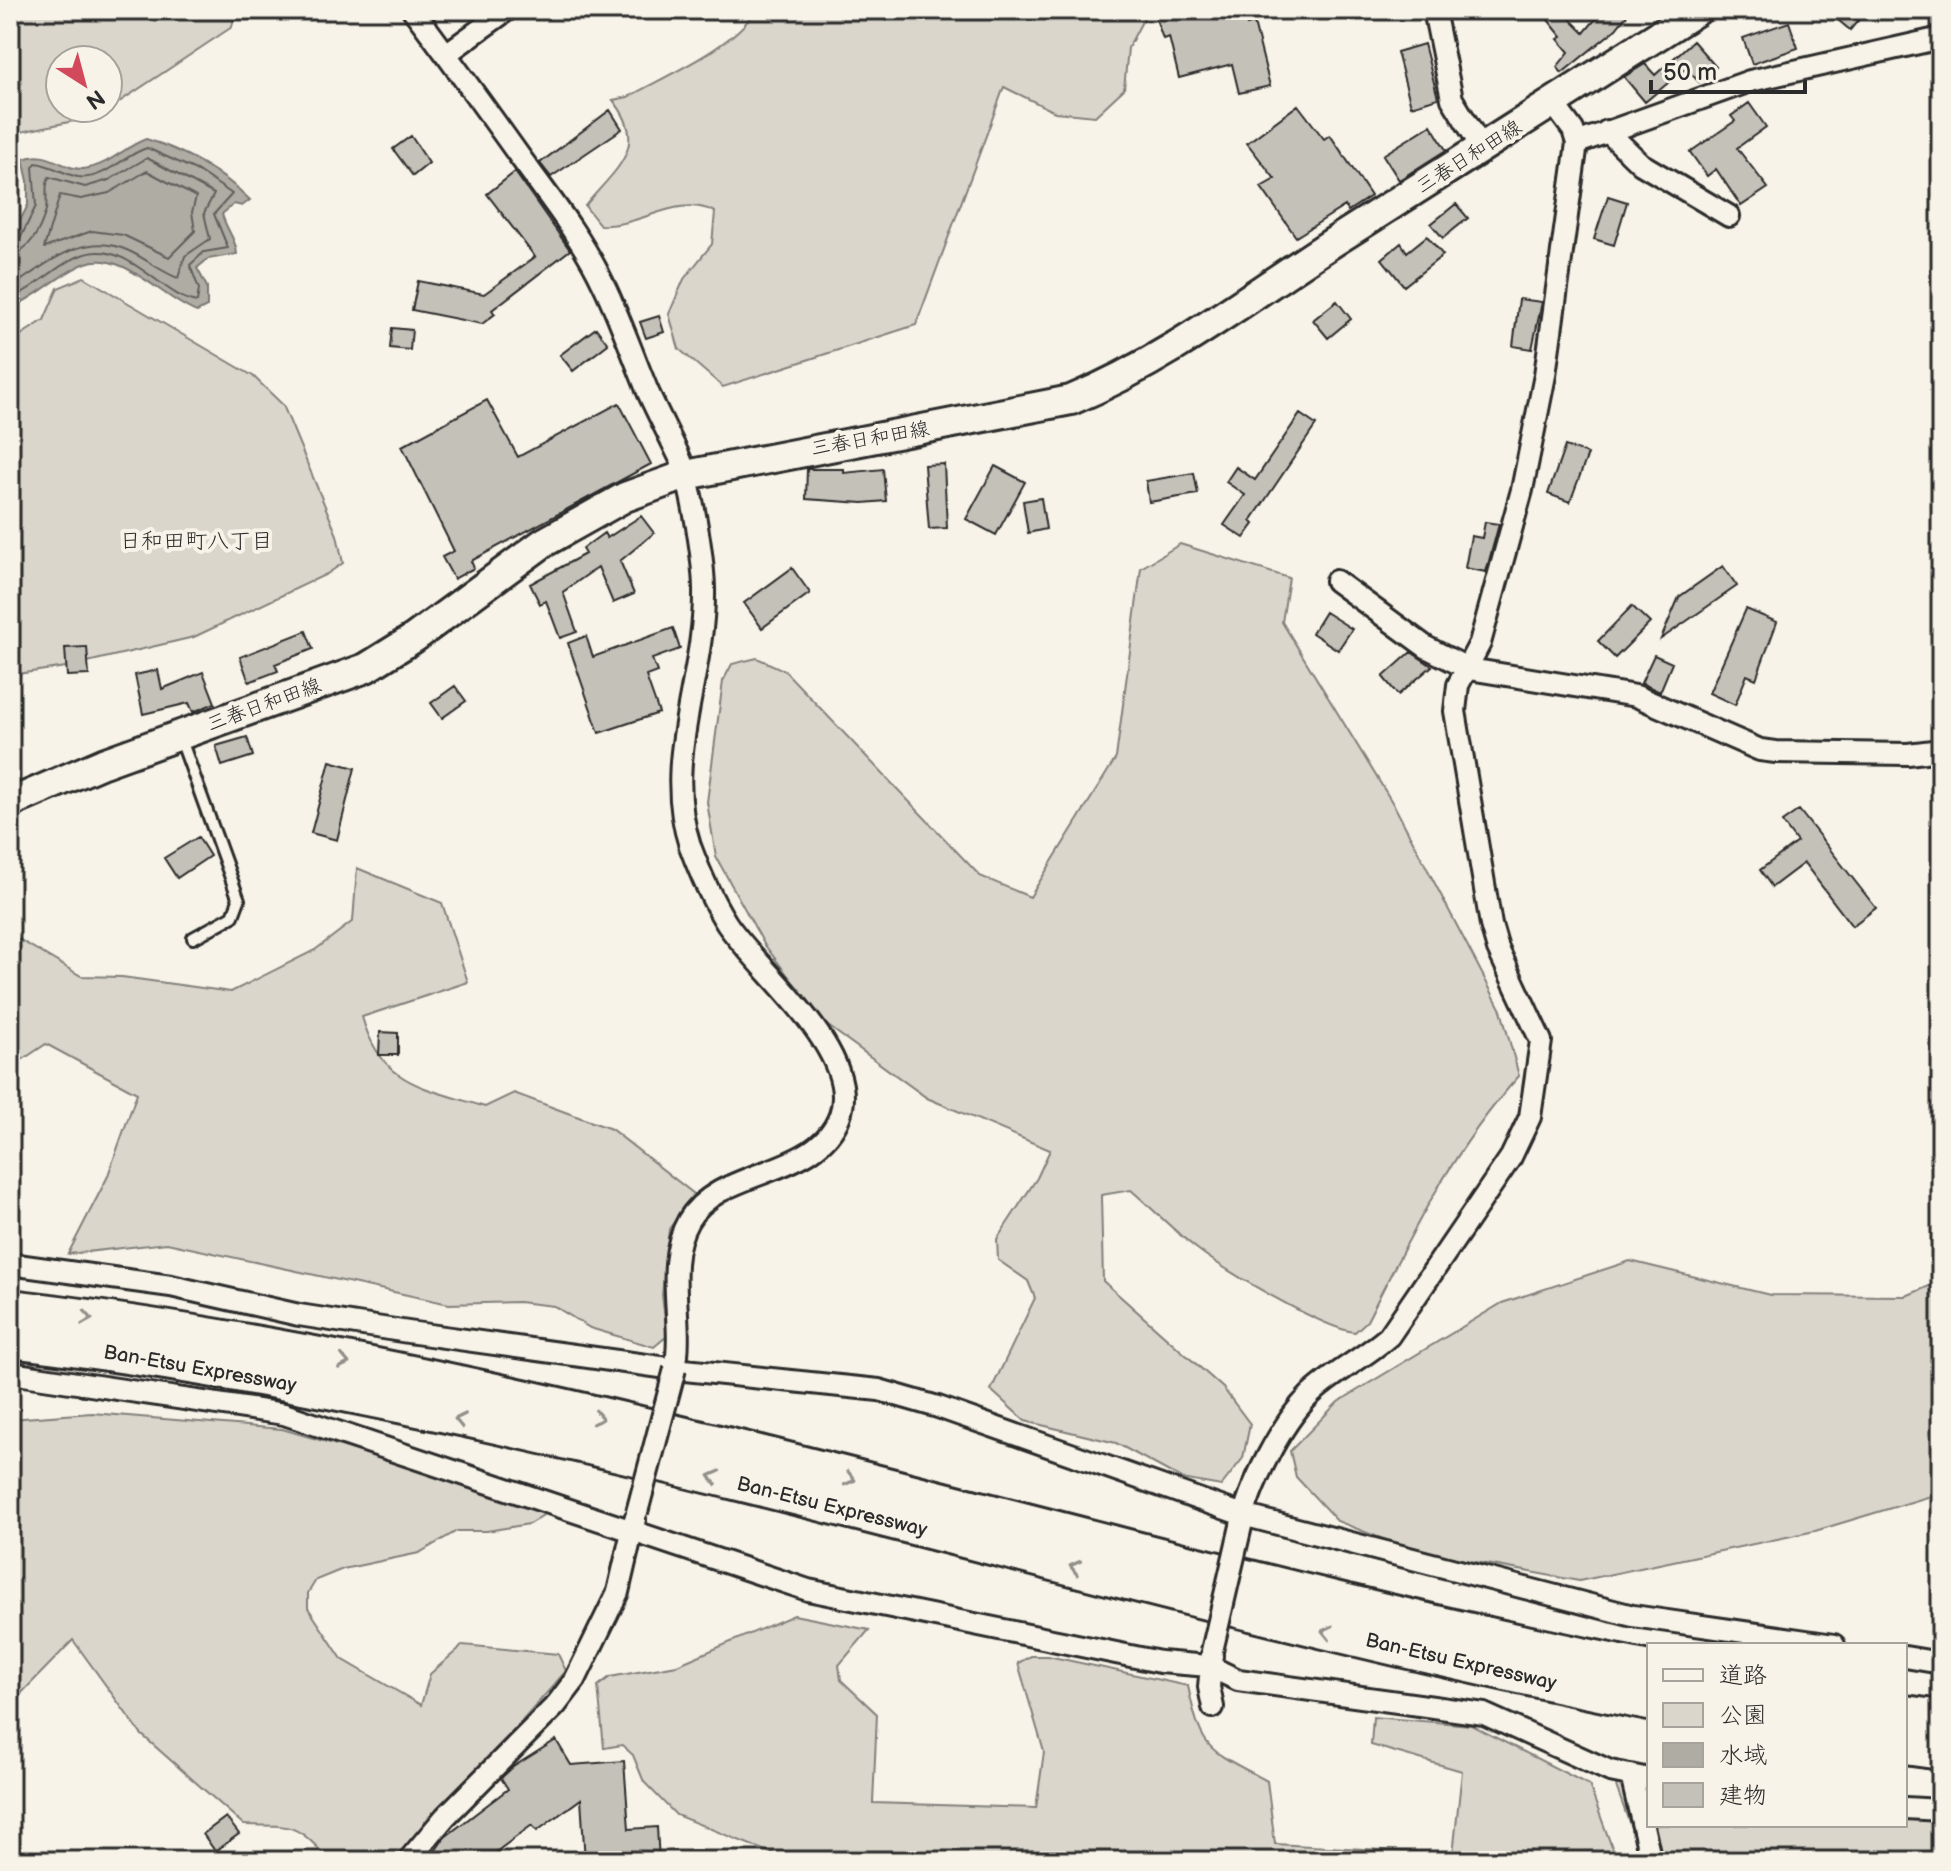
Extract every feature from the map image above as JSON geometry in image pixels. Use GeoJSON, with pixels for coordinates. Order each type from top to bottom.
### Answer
{"type":"FeatureCollection","features":[{"type":"Feature","properties":{"kind":"highway","name":"Ban-Etsu Expressway"},"geometry":{"type":"LineString","coordinates":[[10,1308],[247,1344],[432,1381],[673,1435],[1318,1599],[1647,1670]]}},
{"type":"Feature","properties":{"kind":"highway","name":"Ban-Etsu Expressway"},"geometry":{"type":"LineString","coordinates":[[10,1339],[313,1388],[655,1463],[1311,1628],[1647,1702]]}},
{"type":"Feature","properties":{"kind":"highway"},"geometry":{"type":"LineString","coordinates":[[1907,1714],[1941,1719]]}},
{"type":"Feature","properties":{"kind":"highway"},"geometry":{"type":"LineString","coordinates":[[1907,1746],[1941,1751]]}},
{"type":"Feature","properties":{"kind":"main road","name":"三春日和田線"},"geometry":{"type":"LineString","coordinates":[[10,803],[103,763],[366,668],[414,638],[543,543],[625,497],[686,475],[975,422],[1071,400],[1122,379],[1192,338],[1698,10]]}},
{"type":"Feature","properties":{"kind":"street"},"geometry":{"type":"LineString","coordinates":[[408,1861],[445,1817],[556,1705],[575,1680],[618,1592],[675,1369],[680,1329],[675,1272],[679,1244],[688,1220],[701,1205],[731,1185],[812,1148],[829,1133],[840,1114],[842,1092],[841,1078],[832,1056],[816,1032],[729,928],[717,908],[703,882],[684,825],[679,802],[678,761],[694,692],[704,592],[686,475],[597,272],[569,226],[413,10]]}},
{"type":"Feature","properties":{"kind":"street"},"geometry":{"type":"LineString","coordinates":[[446,54],[507,10]]}},
{"type":"Feature","properties":{"kind":"street"},"geometry":{"type":"LineString","coordinates":[[1434,10],[1452,99],[1482,148]]}},
{"type":"Feature","properties":{"kind":"street"},"geometry":{"type":"LineString","coordinates":[[1577,143],[1750,81],[1941,38]]}},
{"type":"Feature","properties":{"kind":"street"},"geometry":{"type":"LineString","coordinates":[[1213,1707],[1211,1659],[1242,1521],[1283,1429],[1310,1395],[1366,1357],[1389,1336],[1511,1157],[1530,1117],[1541,1041],[1494,937],[1455,724],[1458,685],[1480,643],[1522,490],[1545,375],[1577,143],[1573,130],[1553,103]]}},
{"type":"Feature","properties":{"kind":"street"},"geometry":{"type":"LineString","coordinates":[[1607,131],[1641,164],[1729,216]]}},
{"type":"Feature","properties":{"kind":"street"},"geometry":{"type":"LineString","coordinates":[[1336,581],[1426,647],[1469,669],[1636,696],[1760,750],[1908,754],[1941,750]]}},
{"type":"Feature","properties":{"kind":"street"},"geometry":{"type":"LineString","coordinates":[[10,1264],[171,1286],[346,1322],[675,1369],[879,1390],[938,1407],[1242,1521],[1633,1616],[1820,1643]]}},
{"type":"Feature","properties":{"kind":"street"},"geometry":{"type":"LineString","coordinates":[[10,1373],[284,1414],[635,1521],[808,1590],[874,1606],[1160,1662],[1211,1659],[1238,1680],[1484,1714],[1610,1771],[1640,1777],[1651,1861]]}},
{"type":"Feature","properties":{"kind":"street"},"geometry":{"type":"LineString","coordinates":[[1907,1657],[1941,1663]]}},
{"type":"Feature","properties":{"kind":"street"},"geometry":{"type":"LineString","coordinates":[[1907,1808],[1941,1810]]}},
{"type":"Feature","properties":{"kind":"lane"},"geometry":{"type":"LineString","coordinates":[[179,736],[239,900],[233,916],[193,938]]}},
{"type":"Feature","properties":{"kind":"green space"},"geometry":{"type":"Polygon","coordinates":[[[10,10],[236,10],[232,27],[124,99],[124,44],[44,44],[44,124],[59,124],[11,134],[10,10]]]}},
{"type":"Feature","properties":{"kind":"green space"},"geometry":{"type":"Polygon","coordinates":[[[756,10],[1148,10],[1128,48],[1124,89],[1095,116],[1055,112],[1004,87],[916,325],[723,387],[679,349],[669,314],[684,279],[712,244],[715,212],[687,206],[630,222],[600,225],[585,206],[617,169],[629,144],[624,117],[613,100],[628,97],[715,48],[731,37],[756,10]]]}},
{"type":"Feature","properties":{"kind":"green space"},"geometry":{"type":"Polygon","coordinates":[[[84,277],[253,376],[283,405],[337,535],[343,563],[327,574],[194,637],[66,667],[10,675],[10,342],[44,320],[58,288],[84,277]]]}},
{"type":"Feature","properties":{"kind":"green space"},"geometry":{"type":"Polygon","coordinates":[[[1180,544],[1289,578],[1282,622],[1395,807],[1501,1010],[1519,1076],[1495,1104],[1454,1163],[1417,1224],[1367,1321],[1355,1332],[1298,1310],[1228,1270],[1188,1241],[1131,1190],[1101,1195],[1103,1281],[1223,1388],[1250,1424],[1243,1458],[1221,1486],[1182,1479],[1116,1443],[1025,1421],[991,1390],[1035,1298],[1028,1281],[998,1260],[997,1239],[1037,1178],[1050,1150],[927,1098],[824,1023],[764,944],[716,857],[707,802],[723,681],[732,664],[757,658],[784,670],[980,876],[1030,897],[1116,758],[1141,568],[1180,544]]]}},
{"type":"Feature","properties":{"kind":"green space"},"geometry":{"type":"Polygon","coordinates":[[[357,868],[442,903],[468,982],[362,1017],[381,1057],[394,1071],[425,1088],[485,1107],[514,1093],[611,1129],[694,1194],[669,1229],[662,1295],[667,1336],[654,1347],[590,1328],[554,1306],[519,1302],[449,1304],[167,1243],[68,1254],[107,1178],[137,1093],[46,1044],[10,1068],[10,934],[81,976],[122,977],[231,992],[315,950],[353,921],[357,868]]]}},
{"type":"Feature","properties":{"kind":"green space"},"geometry":{"type":"Polygon","coordinates":[[[1630,1261],[1770,1295],[1906,1296],[1941,1281],[1941,1493],[1815,1531],[1579,1581],[1411,1550],[1337,1521],[1296,1477],[1290,1451],[1338,1402],[1502,1303],[1630,1261]]]}},
{"type":"Feature","properties":{"kind":"green space"},"geometry":{"type":"Polygon","coordinates":[[[92,1413],[282,1429],[554,1508],[529,1524],[487,1531],[457,1531],[419,1553],[343,1569],[316,1580],[308,1593],[308,1608],[342,1659],[421,1705],[430,1674],[463,1645],[558,1654],[566,1671],[399,1861],[330,1861],[309,1839],[293,1829],[244,1825],[141,1734],[73,1640],[10,1705],[10,1419],[92,1413]]]}},
{"type":"Feature","properties":{"kind":"green space"},"geometry":{"type":"Polygon","coordinates":[[[794,1615],[869,1630],[839,1665],[841,1680],[877,1714],[873,1803],[1036,1808],[1044,1752],[1018,1663],[1031,1656],[1048,1656],[1188,1686],[1198,1725],[1211,1747],[1267,1781],[1275,1844],[1453,1854],[1462,1771],[1371,1745],[1373,1717],[1471,1725],[1589,1785],[1617,1861],[791,1861],[676,1815],[644,1782],[633,1755],[622,1745],[604,1748],[598,1686],[610,1677],[677,1665],[794,1615]]]}},
{"type":"Feature","properties":{"kind":"green space"},"geometry":{"type":"Polygon","coordinates":[[[1612,1775],[1647,1779],[1647,1827],[1907,1827],[1907,1808],[1941,1812],[1941,1861],[1643,1861],[1612,1775]]]}},
{"type":"Feature","properties":{"kind":"water"},"geometry":{"type":"Polygon","coordinates":[[[146,139],[202,163],[250,200],[242,206],[234,204],[222,214],[237,254],[208,259],[197,268],[207,287],[207,307],[197,312],[129,269],[100,261],[86,263],[66,273],[10,308],[10,240],[28,205],[28,181],[23,159],[41,156],[83,169],[100,165],[146,139]]]}},
{"type":"Feature","properties":{"kind":"building"},"geometry":{"type":"Polygon","coordinates":[[[1153,10],[1242,10],[1247,25],[1254,23],[1270,86],[1239,93],[1232,64],[1179,78],[1169,37],[1163,39],[1153,10]]]}},
{"type":"Feature","properties":{"kind":"building"},"geometry":{"type":"Polygon","coordinates":[[[1540,10],[1561,10],[1584,33],[1603,10],[1631,10],[1616,29],[1562,73],[1557,67],[1569,52],[1558,39],[1562,37],[1540,10]]]}},
{"type":"Feature","properties":{"kind":"building"},"geometry":{"type":"Polygon","coordinates":[[[1826,10],[1867,10],[1850,30],[1826,10]]]}},
{"type":"Feature","properties":{"kind":"building"},"geometry":{"type":"Polygon","coordinates":[[[1789,22],[1798,48],[1752,64],[1743,38],[1789,22]]]}},
{"type":"Feature","properties":{"kind":"building"},"geometry":{"type":"Polygon","coordinates":[[[1693,41],[1716,67],[1699,82],[1686,68],[1645,102],[1624,77],[1645,64],[1655,75],[1693,41]]]}},
{"type":"Feature","properties":{"kind":"building"},"geometry":{"type":"Polygon","coordinates":[[[1424,44],[1438,98],[1411,106],[1397,52],[1424,44]]]}},
{"type":"Feature","properties":{"kind":"building"},"geometry":{"type":"Polygon","coordinates":[[[1749,103],[1766,127],[1737,148],[1768,188],[1741,206],[1716,169],[1707,176],[1690,152],[1735,121],[1731,116],[1749,103]]]}},
{"type":"Feature","properties":{"kind":"building"},"geometry":{"type":"Polygon","coordinates":[[[1298,105],[1324,139],[1330,135],[1371,196],[1348,211],[1345,206],[1296,237],[1261,187],[1275,179],[1247,143],[1298,105]]]}},
{"type":"Feature","properties":{"kind":"building"},"geometry":{"type":"Polygon","coordinates":[[[610,110],[622,129],[551,177],[540,163],[610,110]]]}},
{"type":"Feature","properties":{"kind":"building"},"geometry":{"type":"Polygon","coordinates":[[[1431,125],[1446,150],[1399,180],[1383,155],[1431,125]]]}},
{"type":"Feature","properties":{"kind":"building"},"geometry":{"type":"Polygon","coordinates":[[[411,136],[429,163],[413,176],[393,149],[411,136]]]}},
{"type":"Feature","properties":{"kind":"building"},"geometry":{"type":"Polygon","coordinates":[[[515,172],[570,250],[492,310],[495,314],[482,324],[412,310],[418,281],[484,294],[535,257],[487,194],[515,172]]]}},
{"type":"Feature","properties":{"kind":"building"},"geometry":{"type":"Polygon","coordinates":[[[1608,196],[1627,202],[1614,245],[1594,239],[1608,196]]]}},
{"type":"Feature","properties":{"kind":"building"},"geometry":{"type":"Polygon","coordinates":[[[1456,204],[1468,218],[1443,238],[1431,224],[1456,204]]]}},
{"type":"Feature","properties":{"kind":"building"},"geometry":{"type":"Polygon","coordinates":[[[1427,236],[1443,255],[1404,286],[1382,259],[1401,243],[1407,252],[1427,236]]]}},
{"type":"Feature","properties":{"kind":"building"},"geometry":{"type":"Polygon","coordinates":[[[1519,299],[1542,302],[1532,349],[1513,346],[1519,299]]]}},
{"type":"Feature","properties":{"kind":"building"},"geometry":{"type":"Polygon","coordinates":[[[1337,301],[1351,319],[1328,338],[1313,320],[1337,301]]]}},
{"type":"Feature","properties":{"kind":"building"},"geometry":{"type":"Polygon","coordinates":[[[659,316],[664,332],[646,338],[640,322],[659,316]]]}},
{"type":"Feature","properties":{"kind":"building"},"geometry":{"type":"Polygon","coordinates":[[[392,328],[412,330],[410,350],[390,348],[392,328]]]}},
{"type":"Feature","properties":{"kind":"building"},"geometry":{"type":"Polygon","coordinates":[[[596,328],[608,344],[573,371],[560,355],[596,328]]]}},
{"type":"Feature","properties":{"kind":"building"},"geometry":{"type":"Polygon","coordinates":[[[487,400],[518,457],[619,403],[651,464],[471,561],[474,568],[454,579],[442,557],[454,551],[402,446],[487,400]]]}},
{"type":"Feature","properties":{"kind":"building"},"geometry":{"type":"Polygon","coordinates":[[[1300,414],[1316,425],[1251,521],[1254,524],[1244,538],[1224,525],[1245,495],[1226,482],[1236,467],[1255,480],[1300,414]]]}},
{"type":"Feature","properties":{"kind":"building"},"geometry":{"type":"Polygon","coordinates":[[[1565,446],[1588,454],[1570,502],[1548,494],[1565,446]]]}},
{"type":"Feature","properties":{"kind":"building"},"geometry":{"type":"Polygon","coordinates":[[[944,464],[947,528],[929,529],[924,465],[944,464]]]}},
{"type":"Feature","properties":{"kind":"building"},"geometry":{"type":"Polygon","coordinates":[[[995,466],[1025,482],[996,535],[966,519],[995,466]]]}},
{"type":"Feature","properties":{"kind":"building"},"geometry":{"type":"Polygon","coordinates":[[[807,469],[844,469],[844,473],[883,469],[886,501],[863,503],[806,499],[807,469]]]}},
{"type":"Feature","properties":{"kind":"building"},"geometry":{"type":"Polygon","coordinates":[[[1194,473],[1198,494],[1149,502],[1146,481],[1194,473]]]}},
{"type":"Feature","properties":{"kind":"building"},"geometry":{"type":"Polygon","coordinates":[[[1041,498],[1046,529],[1028,533],[1023,501],[1041,498]]]}},
{"type":"Feature","properties":{"kind":"building"},"geometry":{"type":"Polygon","coordinates":[[[641,516],[654,533],[620,561],[634,594],[613,603],[598,567],[563,592],[577,632],[560,638],[546,601],[540,604],[530,584],[585,554],[582,549],[604,533],[607,538],[641,516]]]}},
{"type":"Feature","properties":{"kind":"building"},"geometry":{"type":"Polygon","coordinates":[[[1485,522],[1499,524],[1486,572],[1465,568],[1471,536],[1482,538],[1485,522]]]}},
{"type":"Feature","properties":{"kind":"building"},"geometry":{"type":"Polygon","coordinates":[[[1723,566],[1737,586],[1661,639],[1679,597],[1723,566]]]}},
{"type":"Feature","properties":{"kind":"building"},"geometry":{"type":"Polygon","coordinates":[[[792,568],[810,593],[762,628],[744,603],[792,568]]]}},
{"type":"Feature","properties":{"kind":"building"},"geometry":{"type":"Polygon","coordinates":[[[1632,606],[1650,623],[1615,658],[1598,641],[1632,606]]]}},
{"type":"Feature","properties":{"kind":"building"},"geometry":{"type":"Polygon","coordinates":[[[1746,609],[1777,622],[1756,679],[1747,675],[1735,705],[1709,693],[1746,609]]]}},
{"type":"Feature","properties":{"kind":"building"},"geometry":{"type":"Polygon","coordinates":[[[1325,612],[1352,629],[1338,650],[1312,633],[1325,612]]]}},
{"type":"Feature","properties":{"kind":"building"},"geometry":{"type":"Polygon","coordinates":[[[673,628],[680,649],[652,659],[657,672],[646,676],[659,713],[599,733],[568,643],[586,636],[593,657],[673,628]]]}},
{"type":"Feature","properties":{"kind":"building"},"geometry":{"type":"Polygon","coordinates":[[[306,631],[313,649],[275,664],[278,671],[249,682],[240,657],[306,631]]]}},
{"type":"Feature","properties":{"kind":"building"},"geometry":{"type":"Polygon","coordinates":[[[87,647],[89,675],[67,676],[65,648],[87,647]]]}},
{"type":"Feature","properties":{"kind":"building"},"geometry":{"type":"Polygon","coordinates":[[[1411,652],[1432,666],[1398,695],[1383,677],[1411,652]]]}},
{"type":"Feature","properties":{"kind":"building"},"geometry":{"type":"Polygon","coordinates":[[[1654,655],[1672,663],[1660,692],[1641,683],[1654,655]]]}},
{"type":"Feature","properties":{"kind":"building"},"geometry":{"type":"Polygon","coordinates":[[[158,670],[162,689],[203,672],[215,703],[193,712],[189,703],[143,714],[135,675],[158,670]]]}},
{"type":"Feature","properties":{"kind":"building"},"geometry":{"type":"Polygon","coordinates":[[[455,686],[466,701],[442,718],[431,703],[455,686]]]}},
{"type":"Feature","properties":{"kind":"building"},"geometry":{"type":"Polygon","coordinates":[[[247,737],[253,756],[222,766],[216,746],[247,737]]]}},
{"type":"Feature","properties":{"kind":"building"},"geometry":{"type":"Polygon","coordinates":[[[330,761],[355,768],[337,840],[311,833],[330,761]]]}},
{"type":"Feature","properties":{"kind":"building"},"geometry":{"type":"Polygon","coordinates":[[[1799,810],[1876,908],[1852,926],[1804,863],[1772,887],[1760,870],[1797,842],[1782,822],[1799,810]]]}},
{"type":"Feature","properties":{"kind":"building"},"geometry":{"type":"Polygon","coordinates":[[[198,837],[210,856],[177,878],[164,858],[198,837]]]}},
{"type":"Feature","properties":{"kind":"building"},"geometry":{"type":"Polygon","coordinates":[[[380,1032],[398,1033],[398,1055],[379,1055],[380,1032]]]}},
{"type":"Feature","properties":{"kind":"building"},"geometry":{"type":"Polygon","coordinates":[[[556,1740],[571,1765],[624,1761],[629,1829],[657,1827],[659,1861],[585,1861],[581,1799],[537,1831],[532,1825],[484,1861],[428,1861],[445,1837],[508,1789],[501,1778],[556,1740]]]}},
{"type":"Feature","properties":{"kind":"building"},"geometry":{"type":"Polygon","coordinates":[[[226,1817],[239,1834],[215,1851],[203,1834],[226,1817]]]}},
{"type":"Feature","properties":{"kind":"district","name":"日和田町八丁目"},"geometry":{"type":"Point","coordinates":[196,541]}}]}
